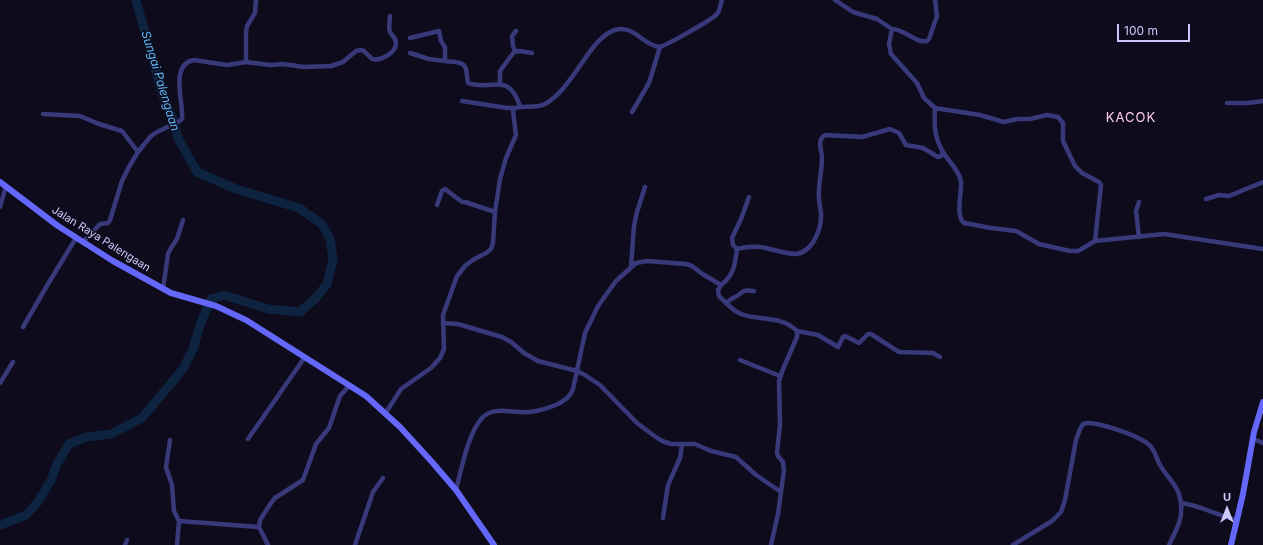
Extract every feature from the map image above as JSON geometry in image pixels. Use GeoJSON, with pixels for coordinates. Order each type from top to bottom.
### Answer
{"type":"FeatureCollection","features":[{"type":"Feature","properties":{"kind":"street"},"geometry":{"type":"LineString","coordinates":[[246,62],[246,32],[247,26],[255,13],[256,0]]}},
{"type":"Feature","properties":{"kind":"street"},"geometry":{"type":"LineString","coordinates":[[462,101],[507,108],[535,107],[542,105],[553,98],[568,84],[600,40],[608,32],[623,28],[652,45],[660,47],[710,20],[718,13],[722,0]]}},
{"type":"Feature","properties":{"kind":"street"},"geometry":{"type":"LineString","coordinates":[[835,0],[853,12],[877,19],[892,29],[901,30],[919,40],[927,41],[937,16],[935,0]]}},
{"type":"Feature","properties":{"kind":"street"},"geometry":{"type":"LineString","coordinates":[[83,242],[100,224],[108,223],[110,220],[125,174],[138,152],[157,132],[178,122],[182,117],[179,86],[180,76],[186,62],[194,60],[227,65],[246,62],[304,67],[331,66],[343,62],[356,51],[361,50],[372,59],[380,59],[391,52],[396,45],[396,40],[390,31],[390,16]]}},
{"type":"Feature","properties":{"kind":"street"},"geometry":{"type":"LineString","coordinates":[[892,29],[889,44],[891,54],[918,83],[924,98],[935,108],[980,115],[1004,122],[1017,119],[1030,119],[1047,115],[1058,118],[1063,123],[1063,141],[1075,166],[1082,173],[1101,185],[1095,240]]}},
{"type":"Feature","properties":{"kind":"street"},"geometry":{"type":"LineString","coordinates":[[410,38],[439,31],[440,41],[445,47],[445,61]]}},
{"type":"Feature","properties":{"kind":"street"},"geometry":{"type":"LineString","coordinates":[[515,51],[512,36],[516,31]]}},
{"type":"Feature","properties":{"kind":"street"},"geometry":{"type":"LineString","coordinates":[[632,112],[649,82],[660,47]]}},
{"type":"Feature","properties":{"kind":"street"},"geometry":{"type":"LineString","coordinates":[[515,51],[532,53]]}},
{"type":"Feature","properties":{"kind":"street"},"geometry":{"type":"LineString","coordinates":[[500,84],[500,71],[515,51]]}},
{"type":"Feature","properties":{"kind":"street"},"geometry":{"type":"LineString","coordinates":[[385,414],[401,389],[431,368],[440,358],[444,349],[443,323],[445,309],[461,270],[473,260],[491,249],[493,243],[495,212],[504,164],[516,135],[513,111],[517,107],[516,96],[507,86],[500,84],[469,84],[464,65],[460,63],[425,58],[410,53]]}},
{"type":"Feature","properties":{"kind":"street"},"geometry":{"type":"LineString","coordinates":[[1227,103],[1263,101]]}},
{"type":"Feature","properties":{"kind":"street"},"geometry":{"type":"LineString","coordinates":[[935,108],[934,133],[943,152],[960,176],[960,215],[964,223],[998,230],[1016,231],[1046,246],[1070,251],[1078,251],[1095,240],[1139,237],[1157,234],[1263,249]]}},
{"type":"Feature","properties":{"kind":"street"},"geometry":{"type":"LineString","coordinates":[[43,114],[80,116],[122,131],[138,152]]}},
{"type":"Feature","properties":{"kind":"street"},"geometry":{"type":"LineString","coordinates":[[737,249],[746,246],[756,246],[796,254],[807,250],[818,230],[821,219],[818,194],[822,158],[820,143],[822,137],[825,135],[862,137],[890,129],[899,133],[904,143],[909,146],[923,148],[938,157],[942,156],[943,152]]}},
{"type":"Feature","properties":{"kind":"street","name":"Jalan Raya Palengaan"},"geometry":{"type":"LineString","coordinates":[[0,182],[40,213],[76,238],[123,267],[163,289],[216,306],[256,326],[366,396],[417,444],[456,490],[494,545]]}},
{"type":"Feature","properties":{"kind":"street"},"geometry":{"type":"LineString","coordinates":[[1206,199],[1219,195],[1229,196],[1263,182]]}},
{"type":"Feature","properties":{"kind":"street"},"geometry":{"type":"LineString","coordinates":[[0,207],[6,186]]}},
{"type":"Feature","properties":{"kind":"street"},"geometry":{"type":"LineString","coordinates":[[631,266],[634,226],[645,187]]}},
{"type":"Feature","properties":{"kind":"street"},"geometry":{"type":"LineString","coordinates":[[437,205],[442,191],[445,189],[462,202],[495,212]]}},
{"type":"Feature","properties":{"kind":"street"},"geometry":{"type":"LineString","coordinates":[[737,249],[733,245],[732,238],[749,197]]}},
{"type":"Feature","properties":{"kind":"street"},"geometry":{"type":"LineString","coordinates":[[1139,202],[1136,211],[1139,237]]}},
{"type":"Feature","properties":{"kind":"street"},"geometry":{"type":"LineString","coordinates":[[163,289],[168,254],[170,248],[177,239],[184,220]]}},
{"type":"Feature","properties":{"kind":"street"},"geometry":{"type":"LineString","coordinates":[[23,327],[76,238]]}},
{"type":"Feature","properties":{"kind":"street"},"geometry":{"type":"LineString","coordinates":[[737,249],[732,272],[728,279],[721,285],[718,290],[718,294],[726,303],[738,312],[782,321],[791,325],[797,331],[818,335],[837,347],[845,336],[859,343],[868,334],[871,334],[899,352],[933,353],[940,357]]}},
{"type":"Feature","properties":{"kind":"street"},"geometry":{"type":"LineString","coordinates":[[456,490],[469,444],[482,418],[490,412],[496,411],[528,412],[548,408],[563,401],[572,393],[585,333],[598,306],[611,287],[631,266],[643,261],[686,264],[692,266],[721,285]]}},
{"type":"Feature","properties":{"kind":"street"},"geometry":{"type":"LineString","coordinates":[[726,303],[744,291],[754,291]]}},
{"type":"Feature","properties":{"kind":"street"},"geometry":{"type":"LineString","coordinates":[[443,323],[458,324],[502,337],[538,362],[577,371],[600,385],[646,431],[662,441],[682,445],[695,444],[712,451],[736,457],[756,475],[781,492]]}},
{"type":"Feature","properties":{"kind":"street"},"geometry":{"type":"LineString","coordinates":[[771,545],[777,522],[784,464],[777,453],[780,425],[780,376],[796,339],[797,331]]}},
{"type":"Feature","properties":{"kind":"street"},"geometry":{"type":"LineString","coordinates":[[248,439],[305,357]]}},
{"type":"Feature","properties":{"kind":"street"},"geometry":{"type":"LineString","coordinates":[[740,360],[780,376]]}},
{"type":"Feature","properties":{"kind":"street"},"geometry":{"type":"LineString","coordinates":[[0,383],[13,362]]}},
{"type":"Feature","properties":{"kind":"street"},"geometry":{"type":"LineString","coordinates":[[268,545],[259,527],[260,520],[270,503],[280,494],[303,480],[316,444],[328,428],[338,399],[349,386]]}},
{"type":"Feature","properties":{"kind":"street"},"geometry":{"type":"LineString","coordinates":[[1231,545],[1245,485],[1253,439],[1263,402]]}},
{"type":"Feature","properties":{"kind":"street"},"geometry":{"type":"LineString","coordinates":[[1013,545],[1052,521],[1062,512],[1066,500],[1077,435],[1084,423],[1091,422],[1107,426],[1147,442],[1152,448],[1161,468],[1176,486],[1181,504],[1179,524],[1169,545]]}},
{"type":"Feature","properties":{"kind":"street"},"geometry":{"type":"LineString","coordinates":[[1253,439],[1263,443]]}},
{"type":"Feature","properties":{"kind":"street"},"geometry":{"type":"LineString","coordinates":[[170,440],[166,467],[172,485],[174,511],[179,521],[177,545]]}},
{"type":"Feature","properties":{"kind":"street"},"geometry":{"type":"LineString","coordinates":[[663,518],[668,485],[680,458],[682,445]]}},
{"type":"Feature","properties":{"kind":"street"},"geometry":{"type":"LineString","coordinates":[[355,545],[373,492],[383,478]]}},
{"type":"Feature","properties":{"kind":"street"},"geometry":{"type":"LineString","coordinates":[[1181,504],[1194,506],[1237,520]]}},
{"type":"Feature","properties":{"kind":"street"},"geometry":{"type":"LineString","coordinates":[[179,521],[259,527]]}},
{"type":"Feature","properties":{"kind":"street"},"geometry":{"type":"LineString","coordinates":[[125,545],[128,540]]}},
{"type":"Feature","properties":{"kind":"waterway","name":"Sungai Palengaan"},"geometry":{"type":"LineString","coordinates":[[0,525],[26,515],[37,503],[51,480],[57,464],[69,444],[86,437],[111,434],[142,418],[183,369],[193,349],[200,325],[211,299],[224,295],[268,309],[300,312],[316,298],[327,284],[333,259],[330,239],[322,224],[299,208],[236,189],[197,172],[178,138],[173,119],[162,93],[136,0]]}},
{"type":"Feature","properties":{"kind":"district","name":"KACOK"},"geometry":{"type":"Point","coordinates":[1131,118]}}]}
